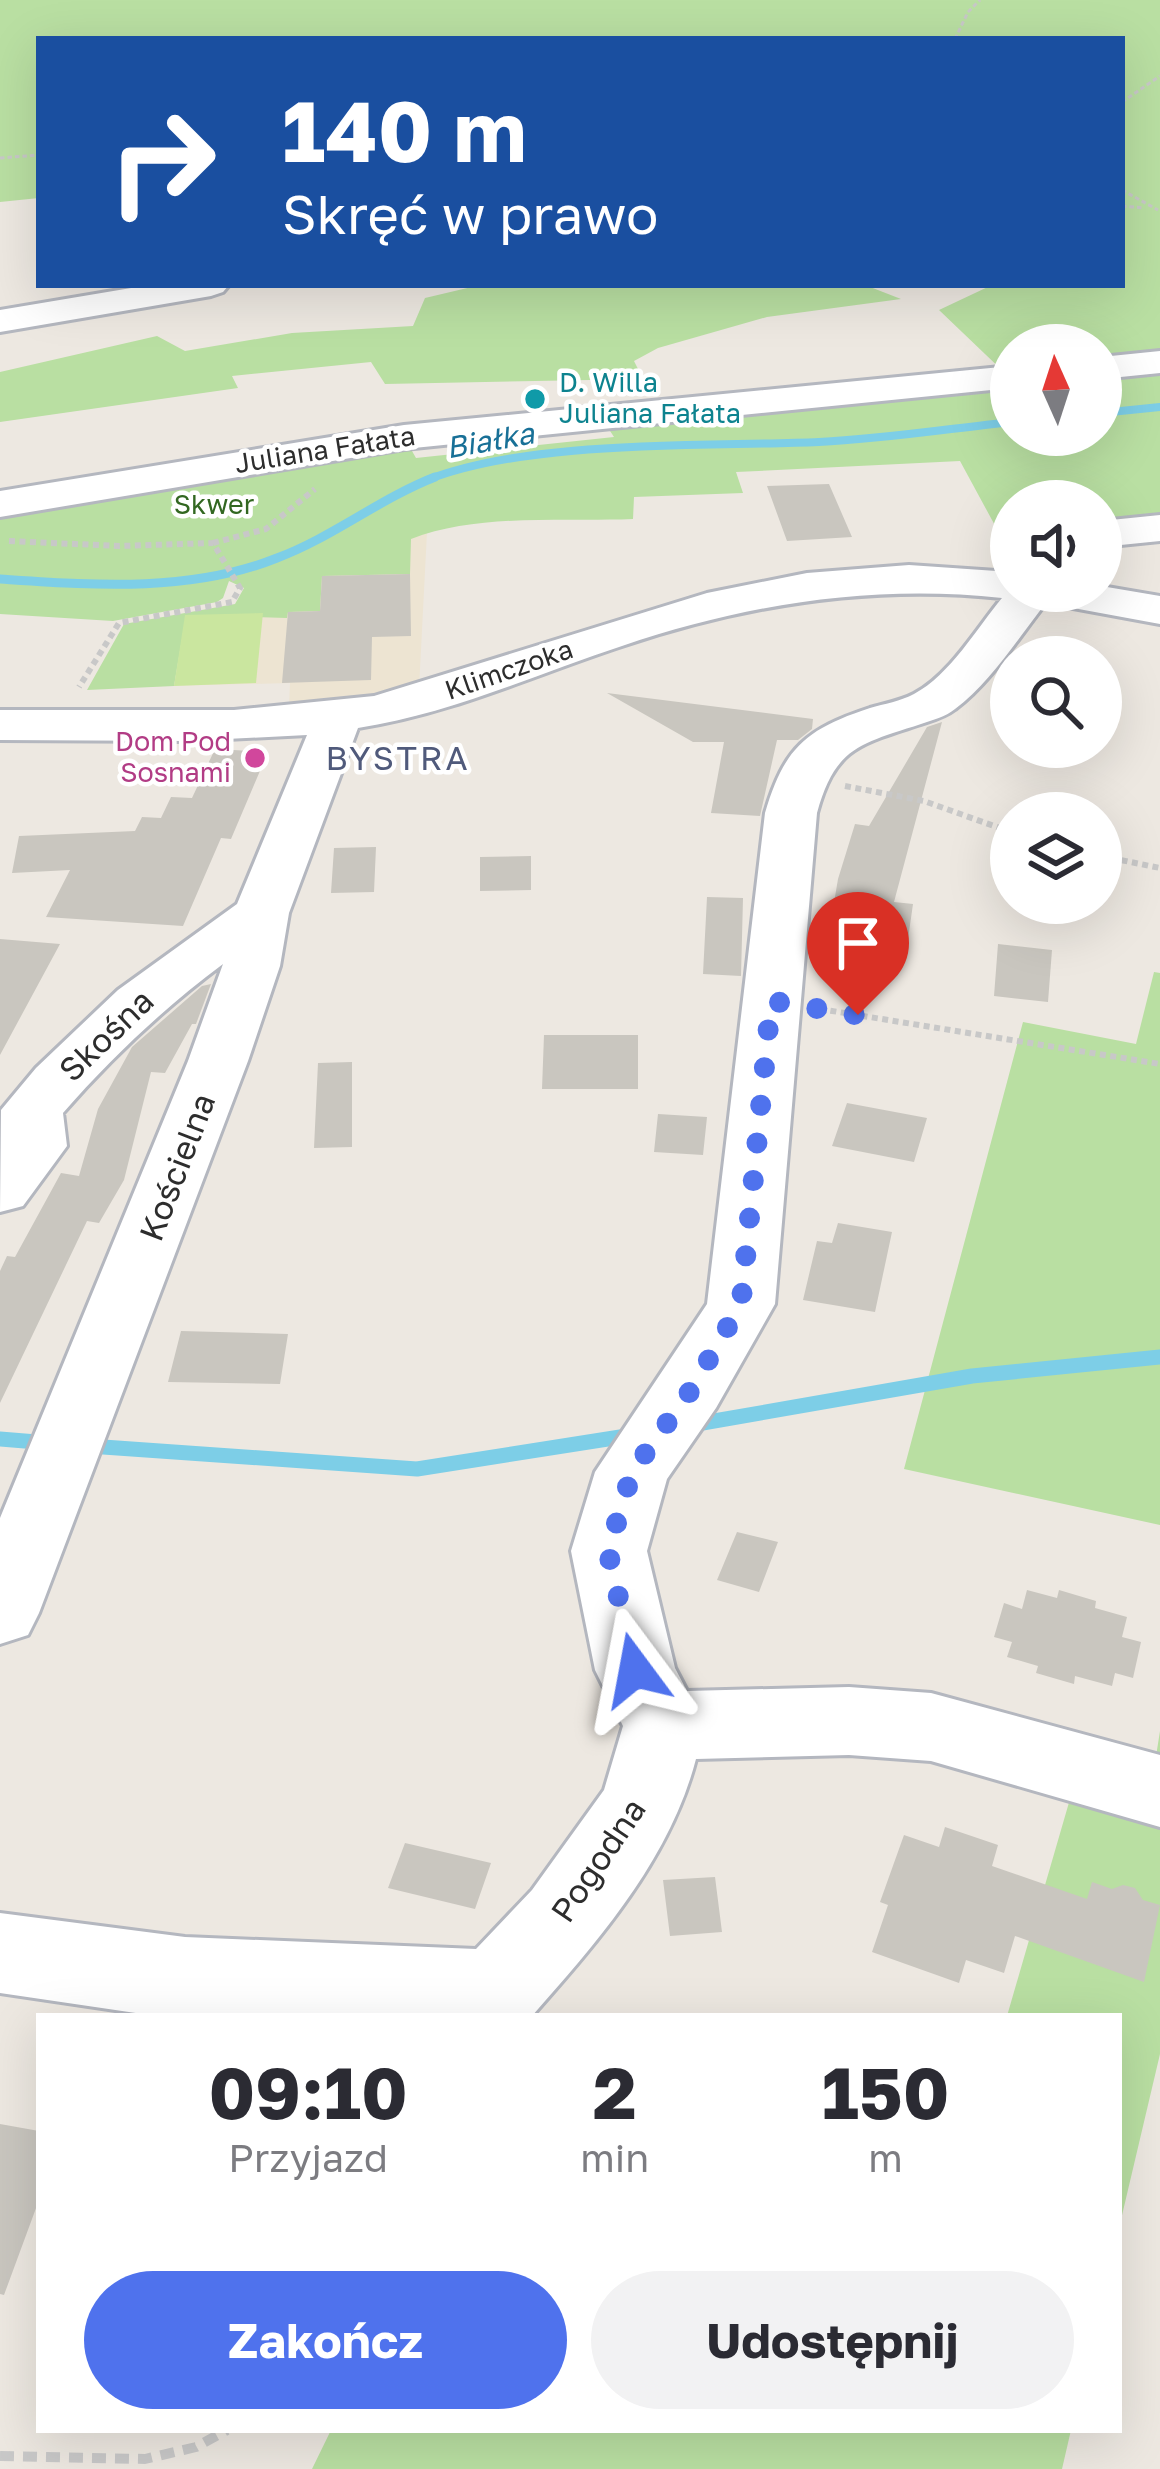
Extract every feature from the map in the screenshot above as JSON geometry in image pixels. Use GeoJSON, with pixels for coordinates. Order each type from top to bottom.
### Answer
{"type":"FeatureCollection","features":[{"type":"Feature","properties":{"kind":"street"},"geometry":{"type":"LineString","coordinates":[[0,321],[176,288]]}},
{"type":"Feature","properties":{"kind":"street"},"geometry":{"type":"LineString","coordinates":[[1122,366],[1160,362]]}},
{"type":"Feature","properties":{"kind":"street","name":"Juliana Fałata"},"geometry":{"type":"LineString","coordinates":[[0,503],[404,437],[990,379]]}},
{"type":"Feature","properties":{"kind":"street"},"geometry":{"type":"LineString","coordinates":[[1122,532],[1160,528]]}},
{"type":"Feature","properties":{"kind":"street","name":"Klimczoka"},"geometry":{"type":"LineString","coordinates":[[0,725],[291,721],[336,716],[419,701],[695,608],[869,578],[990,575]]}},
{"type":"Feature","properties":{"kind":"street"},"geometry":{"type":"LineString","coordinates":[[1122,603],[1160,610]]}},
{"type":"Feature","properties":{"kind":"street"},"geometry":{"type":"LineString","coordinates":[[1014,612],[932,704],[832,740],[801,778],[791,813],[741,1304],[632,1472],[608,1551],[635,1670],[664,1726],[849,1721],[931,1727],[1160,1791]]}},
{"type":"Feature","properties":{"kind":"street","name":"Kościelna"},"geometry":{"type":"LineString","coordinates":[[0,1612],[218,1061],[251,966],[261,913],[330,746],[336,716]]}},
{"type":"Feature","properties":{"kind":"street","name":"Skośna"},"geometry":{"type":"LineString","coordinates":[[0,1191],[35,1146],[32,1110],[86,1048],[206,947],[261,913]]}},
{"type":"Feature","properties":{"kind":"street","name":"Pogodna"},"geometry":{"type":"LineString","coordinates":[[0,1952],[65,1965],[319,1988],[496,1991],[562,1918],[642,1804],[664,1726]]}},
{"type":"Feature","properties":{"kind":"path"},"geometry":{"type":"LineString","coordinates":[[956,36],[980,0]]}},
{"type":"Feature","properties":{"kind":"path"},"geometry":{"type":"LineString","coordinates":[[1125,100],[1160,76]]}},
{"type":"Feature","properties":{"kind":"path"},"geometry":{"type":"LineString","coordinates":[[0,158],[36,154]]}},
{"type":"Feature","properties":{"kind":"path"},"geometry":{"type":"LineString","coordinates":[[1125,192],[1159,210]]}},
{"type":"Feature","properties":{"kind":"path"},"geometry":{"type":"LineString","coordinates":[[1125,206],[1159,210]]}},
{"type":"Feature","properties":{"kind":"path"},"geometry":{"type":"LineString","coordinates":[[0,539],[119,546],[213,543],[266,529],[319,486]]}},
{"type":"Feature","properties":{"kind":"path"},"geometry":{"type":"LineString","coordinates":[[56,724],[119,623],[232,602],[240,588],[213,543]]}},
{"type":"Feature","properties":{"kind":"path"},"geometry":{"type":"LineString","coordinates":[[801,778],[924,801],[990,825]]}},
{"type":"Feature","properties":{"kind":"path"},"geometry":{"type":"LineString","coordinates":[[1122,860],[1160,868]]}},
{"type":"Feature","properties":{"kind":"path"},"geometry":{"type":"LineString","coordinates":[[771,1001],[1160,1064]]}},
{"type":"Feature","properties":{"kind":"path"},"geometry":{"type":"LineString","coordinates":[[0,2456],[21,2451],[93,2461],[171,2456],[221,2433]]}},
{"type":"Feature","properties":{"kind":"shaded area"},"geometry":{"type":"Polygon","coordinates":[[[427,532],[419,689],[289,707],[290,683],[90,688],[254,600],[427,532]]]}},
{"type":"Feature","properties":{"kind":"green space","name":"Skwer"},"geometry":{"type":"Polygon","coordinates":[[[0,0],[1160,0],[1160,528],[1122,532],[1122,480],[990,480],[990,516],[960,461],[736,472],[743,493],[634,497],[633,519],[492,522],[411,539],[410,574],[322,576],[320,611],[288,612],[287,618],[186,615],[174,686],[87,690],[124,624],[235,604],[244,588],[229,581],[217,602],[113,621],[0,614],[0,504],[404,437],[416,458],[614,437],[601,417],[990,378],[990,456],[1122,456],[1122,324],[990,324],[990,359],[939,310],[986,288],[1125,288],[1125,36],[36,36],[36,198],[0,202],[0,0]]]}},
{"type":"Feature","properties":{"kind":"green space"},"geometry":{"type":"Polygon","coordinates":[[[467,288],[873,288],[901,299],[767,317],[658,348],[634,361],[643,379],[385,384],[371,362],[232,376],[238,388],[0,422],[0,372],[157,336],[185,351],[292,333],[413,326],[425,298],[467,288]]]}},
{"type":"Feature","properties":{"kind":"green space"},"geometry":{"type":"Polygon","coordinates":[[[263,613],[256,683],[174,686],[185,615],[263,613]]]}},
{"type":"Feature","properties":{"kind":"green space"},"geometry":{"type":"Polygon","coordinates":[[[1154,972],[1160,973],[1160,1525],[904,1469],[1023,1022],[1136,1044],[1154,972]]]}},
{"type":"Feature","properties":{"kind":"green space"},"geometry":{"type":"Polygon","coordinates":[[[1160,1731],[1160,2054],[1122,2215],[1122,2013],[1008,2013],[1079,1768],[1151,1788],[1160,1731]]]}},
{"type":"Feature","properties":{"kind":"green space"},"geometry":{"type":"Polygon","coordinates":[[[330,2433],[1070,2433],[1062,2469],[312,2469],[330,2433]]]}},
{"type":"Feature","properties":{"kind":"building"},"geometry":{"type":"Polygon","coordinates":[[[829,484],[852,537],[787,541],[767,486],[829,484]]]}},
{"type":"Feature","properties":{"kind":"building"},"geometry":{"type":"Polygon","coordinates":[[[410,574],[411,636],[372,637],[371,680],[282,683],[288,612],[320,611],[322,576],[410,574]]]}},
{"type":"Feature","properties":{"kind":"building"},"geometry":{"type":"Polygon","coordinates":[[[607,693],[813,719],[812,729],[798,740],[777,740],[760,816],[711,813],[724,742],[693,742],[607,693]]]}},
{"type":"Feature","properties":{"kind":"building"},"geometry":{"type":"Polygon","coordinates":[[[942,722],[894,902],[913,904],[907,946],[828,938],[838,879],[855,824],[869,826],[927,727],[942,722]]]}},
{"type":"Feature","properties":{"kind":"building"},"geometry":{"type":"Polygon","coordinates":[[[215,749],[268,752],[231,839],[221,838],[183,926],[46,917],[70,870],[12,873],[19,836],[135,831],[142,817],[161,818],[171,797],[192,798],[215,749]]]}},
{"type":"Feature","properties":{"kind":"building"},"geometry":{"type":"Polygon","coordinates":[[[376,847],[374,892],[331,893],[334,848],[376,847]]]}},
{"type":"Feature","properties":{"kind":"building"},"geometry":{"type":"Polygon","coordinates":[[[531,856],[531,890],[480,891],[480,857],[531,856]]]}},
{"type":"Feature","properties":{"kind":"building"},"geometry":{"type":"Polygon","coordinates":[[[707,897],[743,898],[741,976],[703,974],[707,897]]]}},
{"type":"Feature","properties":{"kind":"building"},"geometry":{"type":"Polygon","coordinates":[[[0,939],[60,944],[0,1055],[0,939]]]}},
{"type":"Feature","properties":{"kind":"building"},"geometry":{"type":"Polygon","coordinates":[[[998,944],[1052,950],[1048,1002],[994,996],[998,944]]]}},
{"type":"Feature","properties":{"kind":"building"},"geometry":{"type":"Polygon","coordinates":[[[211,984],[196,1024],[165,1073],[151,1072],[124,1180],[99,1223],[87,1221],[0,1403],[0,1271],[7,1256],[15,1257],[61,1173],[79,1176],[98,1109],[132,1047],[202,986],[211,984]]]}},
{"type":"Feature","properties":{"kind":"building"},"geometry":{"type":"Polygon","coordinates":[[[544,1035],[638,1035],[638,1089],[542,1089],[544,1035]]]}},
{"type":"Feature","properties":{"kind":"building"},"geometry":{"type":"Polygon","coordinates":[[[352,1062],[352,1147],[314,1148],[318,1063],[352,1062]]]}},
{"type":"Feature","properties":{"kind":"building"},"geometry":{"type":"Polygon","coordinates":[[[847,1103],[927,1118],[914,1162],[832,1146],[847,1103]]]}},
{"type":"Feature","properties":{"kind":"building"},"geometry":{"type":"Polygon","coordinates":[[[658,1114],[707,1117],[703,1155],[654,1152],[658,1114]]]}},
{"type":"Feature","properties":{"kind":"building"},"geometry":{"type":"Polygon","coordinates":[[[838,1223],[892,1232],[875,1312],[803,1300],[817,1241],[832,1243],[838,1223]]]}},
{"type":"Feature","properties":{"kind":"building"},"geometry":{"type":"Polygon","coordinates":[[[181,1331],[288,1334],[280,1384],[168,1382],[181,1331]]]}},
{"type":"Feature","properties":{"kind":"building"},"geometry":{"type":"Polygon","coordinates":[[[737,1532],[778,1542],[759,1592],[717,1580],[737,1532]]]}},
{"type":"Feature","properties":{"kind":"building"},"geometry":{"type":"Polygon","coordinates":[[[1027,1590],[1057,1598],[1059,1590],[1127,1617],[1122,1637],[1141,1642],[1133,1678],[1115,1673],[1112,1686],[1075,1676],[1074,1684],[1036,1673],[1038,1666],[1007,1657],[1012,1642],[994,1637],[1004,1603],[1022,1609],[1027,1590]]]}},
{"type":"Feature","properties":{"kind":"building"},"geometry":{"type":"Polygon","coordinates":[[[945,1827],[998,1845],[992,1866],[1087,1899],[1092,1882],[1112,1889],[1123,1885],[1135,1888],[1143,1900],[1160,1905],[1144,1982],[1015,1936],[1004,1973],[966,1960],[959,1983],[872,1952],[888,1905],[880,1902],[904,1835],[939,1847],[945,1827]]]}},
{"type":"Feature","properties":{"kind":"building"},"geometry":{"type":"Polygon","coordinates":[[[405,1843],[491,1863],[475,1909],[388,1888],[405,1843]]]}},
{"type":"Feature","properties":{"kind":"building"},"geometry":{"type":"Polygon","coordinates":[[[715,1877],[722,1932],[670,1936],[663,1880],[715,1877]]]}},
{"type":"Feature","properties":{"kind":"building"},"geometry":{"type":"Polygon","coordinates":[[[0,2124],[36,2130],[36,2208],[4,2295],[0,2294],[0,2124]]]}},
{"type":"Feature","properties":{"kind":"waterway","name":"Białka"},"geometry":{"type":"LineString","coordinates":[[1122,411],[1160,407]]}},
{"type":"Feature","properties":{"kind":"waterway","name":"Białka"},"geometry":{"type":"LineString","coordinates":[[432,479],[517,457],[567,451],[843,441],[990,424]]}},
{"type":"Feature","properties":{"kind":"waterway","name":"Białka"},"geometry":{"type":"LineString","coordinates":[[0,579],[140,584],[210,577],[298,549],[432,479]]}},
{"type":"Feature","properties":{"kind":"waterway","name":"Białka"},"geometry":{"type":"LineString","coordinates":[[427,480],[432,479]]}},
{"type":"Feature","properties":{"kind":"waterway"},"geometry":{"type":"LineString","coordinates":[[691,1425],[972,1376],[1160,1357]]}},
{"type":"Feature","properties":{"kind":"waterway"},"geometry":{"type":"LineString","coordinates":[[89,1446],[417,1469],[633,1435]]}},
{"type":"Feature","properties":{"kind":"waterway"},"geometry":{"type":"LineString","coordinates":[[0,1439],[49,1443]]}},
{"type":"Feature","properties":{"kind":"place","name":"D. Willa Juliana Fałata"},"geometry":{"type":"Point","coordinates":[535,399]}},
{"type":"Feature","properties":{"kind":"place","name":"Dom Pod Sosnami"},"geometry":{"type":"Point","coordinates":[255,758]}},
{"type":"Feature","properties":{"kind":"district","name":"BYSTRA"},"geometry":{"type":"Point","coordinates":[398,758]}},
{"type":"Feature","properties":{"kind":"route"},"geometry":{"type":"LineString","coordinates":[[635,1670],[608,1551],[632,1472],[691,1390],[741,1304],[751,1240],[771,1001],[858,1015]]}}]}
